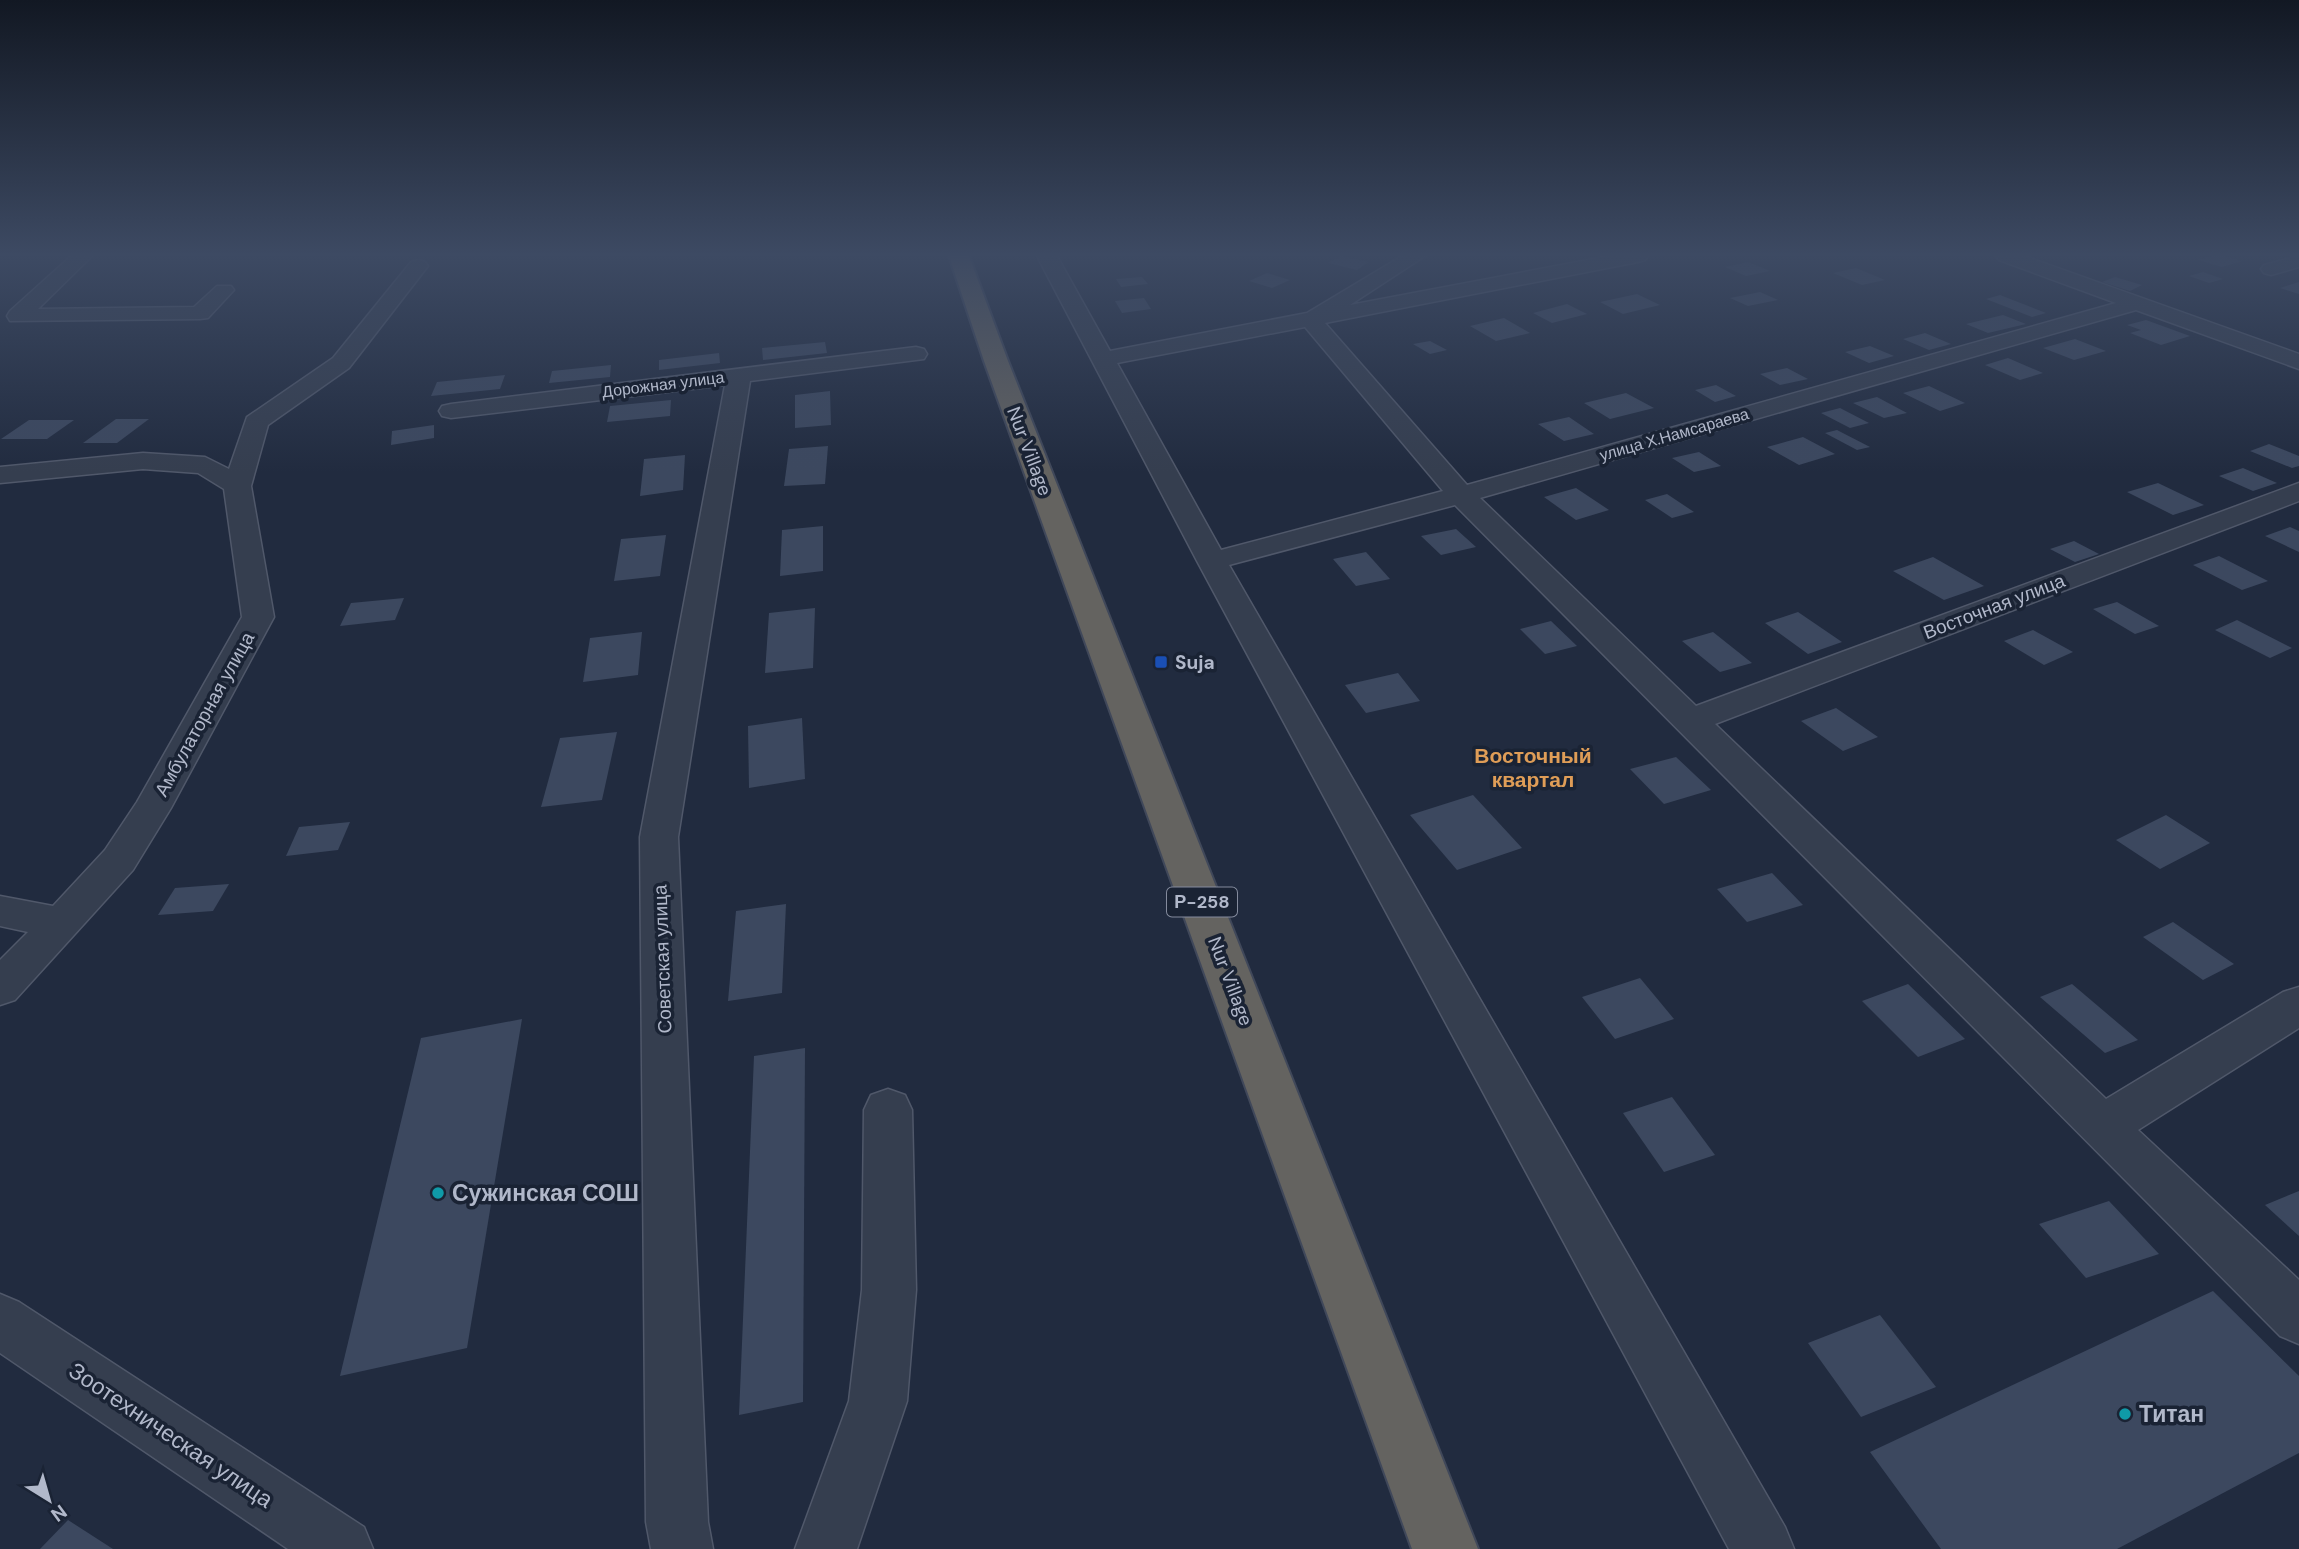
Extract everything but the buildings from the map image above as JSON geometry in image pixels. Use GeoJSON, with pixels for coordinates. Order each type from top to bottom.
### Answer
{"type":"FeatureCollection","features":[{"type":"Feature","properties":{"kind":"highway","name":"Nur Village"},"geometry":{"type":"LineString","coordinates":[[984,328],[1445,1549]]}},
{"type":"Feature","properties":{"kind":"street"},"geometry":{"type":"LineString","coordinates":[[0,475],[143,461],[205,466],[237,486],[256,422],[341,363],[369,328]]}},
{"type":"Feature","properties":{"kind":"street"},"geometry":{"type":"LineString","coordinates":[[1086,328],[1212,561],[1763,1549]]}},
{"type":"Feature","properties":{"kind":"street"},"geometry":{"type":"LineString","coordinates":[[1103,359],[1267,328]]}},
{"type":"Feature","properties":{"kind":"street"},"geometry":{"type":"LineString","coordinates":[[1318,328],[1461,495],[2102,1128],[2299,1317]]}},
{"type":"Feature","properties":{"kind":"street","name":"улица Х.Намсараева"},"geometry":{"type":"LineString","coordinates":[[1212,561],[1461,495],[2046,328]]}},
{"type":"Feature","properties":{"kind":"street"},"geometry":{"type":"LineString","coordinates":[[2205,328],[2299,362]]}},
{"type":"Feature","properties":{"kind":"street","name":"Дорожная улица"},"geometry":{"type":"LineString","coordinates":[[451,411],[916,354]]}},
{"type":"Feature","properties":{"kind":"street","name":"Советская улица"},"geometry":{"type":"LineString","coordinates":[[682,1549],[677,1522],[659,837],[739,374]]}},
{"type":"Feature","properties":{"kind":"street","name":"Амбулаторная улица"},"geometry":{"type":"LineString","coordinates":[[0,988],[119,860],[152,808],[258,617],[237,486]]}},
{"type":"Feature","properties":{"kind":"street","name":"Восточная улица"},"geometry":{"type":"LineString","coordinates":[[1689,721],[2299,491]]}},
{"type":"Feature","properties":{"kind":"street"},"geometry":{"type":"LineString","coordinates":[[0,911],[62,924]]}},
{"type":"Feature","properties":{"kind":"street"},"geometry":{"type":"LineString","coordinates":[[2102,1128],[2299,1005]]}},
{"type":"Feature","properties":{"kind":"street"},"geometry":{"type":"LineString","coordinates":[[826,1549],[878,1401],[889,1290],[888,1110]]}},
{"type":"Feature","properties":{"kind":"street","name":"Зоотехническая улица"},"geometry":{"type":"LineString","coordinates":[[0,1321],[342,1549]]}},
{"type":"Feature","properties":{"kind":"place","name":"Suja"},"geometry":{"type":"Point","coordinates":[1161,662]}},
{"type":"Feature","properties":{"kind":"place","name":"Сужинская СОШ"},"geometry":{"type":"Point","coordinates":[438,1193]}},
{"type":"Feature","properties":{"kind":"place","name":"Титан"},"geometry":{"type":"Point","coordinates":[2125,1414]}},
{"type":"Feature","properties":{"kind":"district","name":"Восточный квартал"},"geometry":{"type":"Point","coordinates":[1533,768]}}]}
